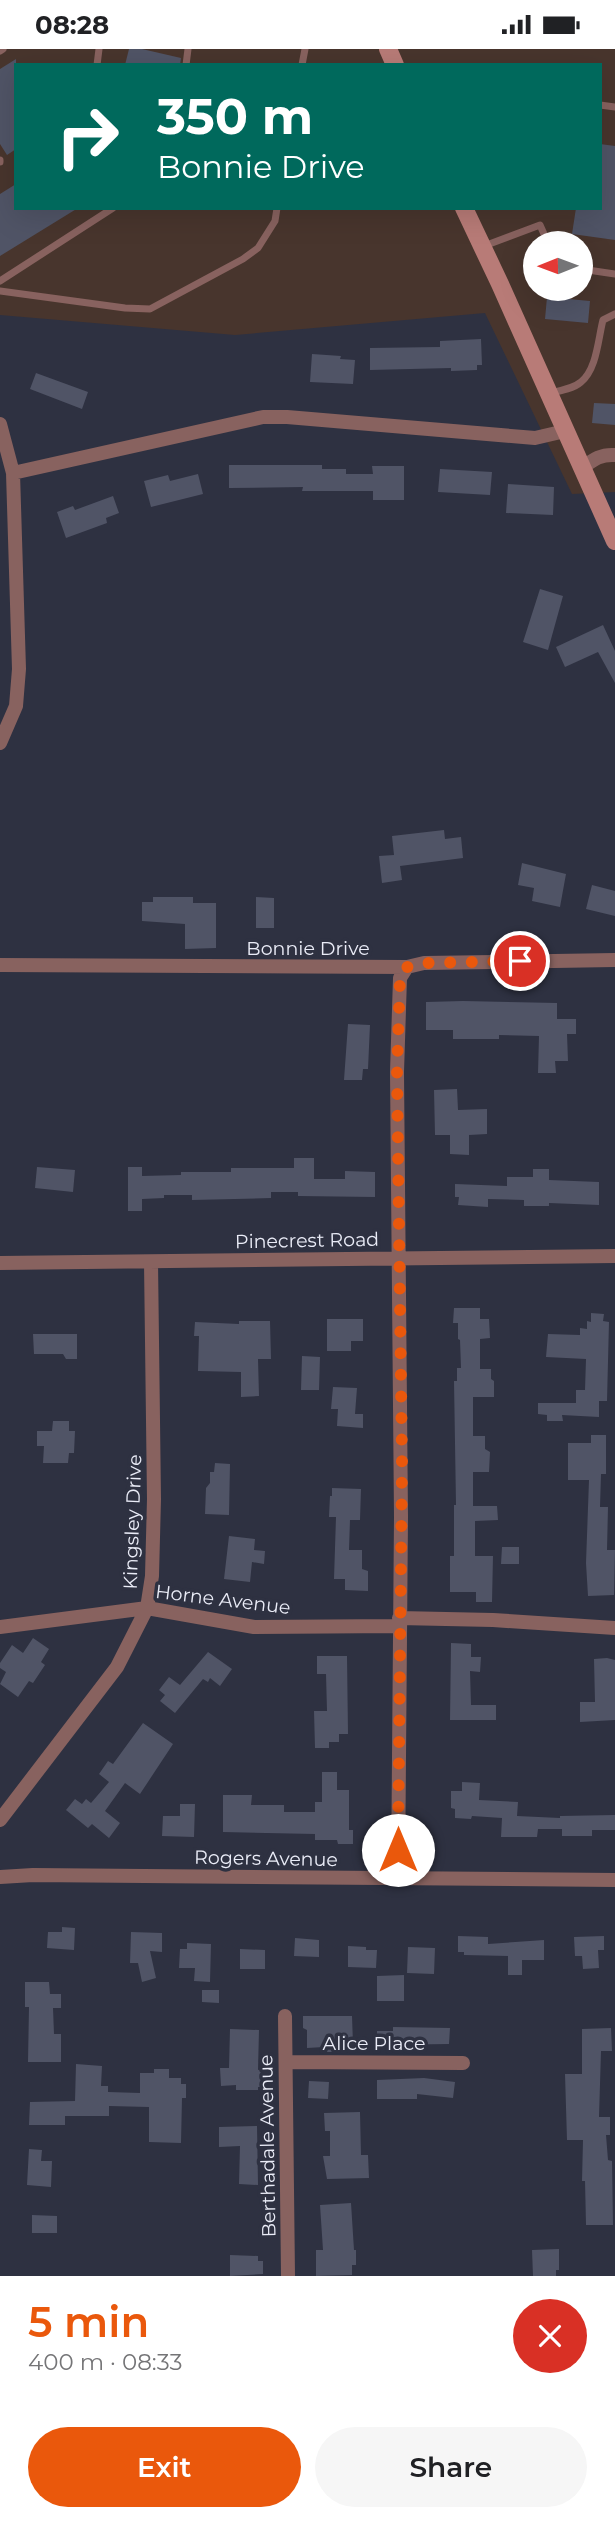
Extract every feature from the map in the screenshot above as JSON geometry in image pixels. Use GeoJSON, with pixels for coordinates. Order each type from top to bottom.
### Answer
{"type":"FeatureCollection","features":[{"type":"Feature","properties":{"kind":"street"},"geometry":{"type":"LineString","coordinates":[[465,210],[615,541]]}},
{"type":"Feature","properties":{"kind":"street"},"geometry":{"type":"LineString","coordinates":[[13,473],[263,417],[535,438],[565,431]]}},
{"type":"Feature","properties":{"kind":"street"},"geometry":{"type":"LineString","coordinates":[[0,424],[13,473],[19,669],[16,706],[0,743]]}},
{"type":"Feature","properties":{"kind":"street"},"geometry":{"type":"LineString","coordinates":[[582,468],[605,454],[615,455]]}},
{"type":"Feature","properties":{"kind":"street","name":"Bonnie Drive"},"geometry":{"type":"LineString","coordinates":[[0,965],[407,967],[424,963],[615,960]]}},
{"type":"Feature","properties":{"kind":"street"},"geometry":{"type":"LineString","coordinates":[[398,1878],[401,1257],[397,1072],[400,978],[407,967]]}},
{"type":"Feature","properties":{"kind":"street","name":"Pinecrest Road"},"geometry":{"type":"LineString","coordinates":[[0,1263],[615,1256]]}},
{"type":"Feature","properties":{"kind":"street","name":"Kingsley Drive"},"geometry":{"type":"LineString","coordinates":[[0,1820],[117,1667],[147,1608],[152,1576],[154,1499],[151,1262]]}},
{"type":"Feature","properties":{"kind":"street","name":"Horne Avenue"},"geometry":{"type":"LineString","coordinates":[[0,1627],[147,1608],[254,1627],[493,1620],[615,1628]]}},
{"type":"Feature","properties":{"kind":"street","name":"Rogers Avenue"},"geometry":{"type":"LineString","coordinates":[[0,1877],[46,1875],[615,1880]]}},
{"type":"Feature","properties":{"kind":"street","name":"Berthadale Avenue"},"geometry":{"type":"LineString","coordinates":[[285,2016],[288,2276]]}},
{"type":"Feature","properties":{"kind":"street","name":"Alice Place"},"geometry":{"type":"LineString","coordinates":[[286,2062],[463,2063]]}},
{"type":"Feature","properties":{"kind":"lane"},"geometry":{"type":"LineString","coordinates":[[0,281],[110,210]]}},
{"type":"Feature","properties":{"kind":"lane"},"geometry":{"type":"LineString","coordinates":[[0,291],[150,309],[243,259],[258,248],[275,221],[277,210]]}},
{"type":"Feature","properties":{"kind":"lane"},"geometry":{"type":"LineString","coordinates":[[524,231],[540,225],[543,231]]}},
{"type":"Feature","properties":{"kind":"lane"},"geometry":{"type":"LineString","coordinates":[[483,247],[523,232]]}},
{"type":"Feature","properties":{"kind":"lane"},"geometry":{"type":"LineString","coordinates":[[593,271],[615,274]]}},
{"type":"Feature","properties":{"kind":"lane"},"geometry":{"type":"LineString","coordinates":[[549,393],[581,383],[595,356],[603,320],[615,314]]}},
{"type":"Feature","properties":{"kind":"shaded area"},"geometry":{"type":"Polygon","coordinates":[[[0,49],[615,49],[615,492],[572,494],[485,313],[235,335],[0,315],[0,49]]]}},
{"type":"Feature","properties":{"kind":"building"},"geometry":{"type":"Polygon","coordinates":[[[129,49],[142,49],[181,58],[180,63],[126,63],[129,49]]]}},
{"type":"Feature","properties":{"kind":"building"},"geometry":{"type":"Polygon","coordinates":[[[16,59],[14,150],[7,155],[0,144],[0,69],[16,59]]]}},
{"type":"Feature","properties":{"kind":"building"},"geometry":{"type":"Polygon","coordinates":[[[602,144],[615,146],[615,240],[593,237],[593,231],[572,231],[576,210],[602,210],[602,144]]]}},
{"type":"Feature","properties":{"kind":"building"},"geometry":{"type":"Polygon","coordinates":[[[14,185],[14,210],[75,210],[0,256],[0,194],[14,185]]]}},
{"type":"Feature","properties":{"kind":"building"},"geometry":{"type":"Polygon","coordinates":[[[547,301],[590,301],[588,323],[545,319],[547,301]]]}},
{"type":"Feature","properties":{"kind":"building"},"geometry":{"type":"Polygon","coordinates":[[[481,339],[482,365],[477,365],[477,370],[370,370],[370,348],[440,347],[440,341],[481,339]]]}},
{"type":"Feature","properties":{"kind":"building"},"geometry":{"type":"Polygon","coordinates":[[[312,354],[355,360],[353,384],[310,382],[312,354]]]}},
{"type":"Feature","properties":{"kind":"building"},"geometry":{"type":"Polygon","coordinates":[[[36,373],[88,392],[82,409],[30,389],[36,373]]]}},
{"type":"Feature","properties":{"kind":"building"},"geometry":{"type":"Polygon","coordinates":[[[594,403],[615,404],[615,425],[592,423],[594,403]]]}},
{"type":"Feature","properties":{"kind":"building"},"geometry":{"type":"Polygon","coordinates":[[[229,465],[322,465],[322,469],[346,469],[346,474],[373,474],[372,466],[404,466],[404,500],[373,500],[373,491],[302,491],[303,487],[229,488],[229,465]]]}},
{"type":"Feature","properties":{"kind":"building"},"geometry":{"type":"Polygon","coordinates":[[[440,469],[492,472],[490,495],[438,492],[440,469]]]}},
{"type":"Feature","properties":{"kind":"building"},"geometry":{"type":"Polygon","coordinates":[[[198,474],[203,494],[151,507],[144,481],[168,475],[170,481],[198,474]]]}},
{"type":"Feature","properties":{"kind":"building"},"geometry":{"type":"Polygon","coordinates":[[[508,484],[554,487],[553,515],[506,513],[508,484]]]}},
{"type":"Feature","properties":{"kind":"building"},"geometry":{"type":"Polygon","coordinates":[[[113,496],[119,513],[106,518],[107,523],[66,538],[57,512],[73,506],[75,510],[113,496]]]}},
{"type":"Feature","properties":{"kind":"building"},"geometry":{"type":"Polygon","coordinates":[[[540,589],[563,596],[548,650],[523,642],[540,589]]]}},
{"type":"Feature","properties":{"kind":"building"},"geometry":{"type":"Polygon","coordinates":[[[603,625],[615,651],[615,683],[598,652],[565,667],[556,647],[603,625]]]}},
{"type":"Feature","properties":{"kind":"building"},"geometry":{"type":"Polygon","coordinates":[[[444,830],[445,839],[461,837],[463,858],[400,866],[402,880],[382,883],[379,856],[394,855],[392,836],[444,830]]]}},
{"type":"Feature","properties":{"kind":"building"},"geometry":{"type":"Polygon","coordinates":[[[522,863],[566,874],[560,907],[532,901],[534,888],[518,885],[522,863]]]}},
{"type":"Feature","properties":{"kind":"building"},"geometry":{"type":"Polygon","coordinates":[[[592,885],[615,891],[615,916],[586,909],[592,885]]]}},
{"type":"Feature","properties":{"kind":"building"},"geometry":{"type":"Polygon","coordinates":[[[153,897],[193,897],[193,903],[216,903],[216,948],[185,949],[185,924],[142,921],[142,902],[153,902],[153,897]]]}},
{"type":"Feature","properties":{"kind":"building"},"geometry":{"type":"Polygon","coordinates":[[[256,897],[274,898],[274,928],[256,928],[256,897]]]}},
{"type":"Feature","properties":{"kind":"building"},"geometry":{"type":"Polygon","coordinates":[[[426,1002],[557,1003],[557,1019],[576,1019],[576,1034],[567,1034],[568,1061],[555,1061],[556,1073],[538,1073],[539,1036],[499,1035],[499,1039],[453,1039],[453,1030],[426,1030],[426,1002]]]}},
{"type":"Feature","properties":{"kind":"building"},"geometry":{"type":"Polygon","coordinates":[[[348,1024],[370,1025],[368,1069],[363,1069],[362,1080],[344,1080],[348,1024]]]}},
{"type":"Feature","properties":{"kind":"building"},"geometry":{"type":"Polygon","coordinates":[[[457,1089],[458,1110],[487,1109],[487,1134],[469,1135],[469,1155],[450,1154],[450,1135],[435,1135],[434,1090],[457,1089]]]}},
{"type":"Feature","properties":{"kind":"building"},"geometry":{"type":"Polygon","coordinates":[[[294,1158],[314,1158],[314,1179],[345,1179],[345,1171],[375,1172],[375,1197],[298,1196],[298,1192],[271,1192],[271,1198],[192,1200],[192,1195],[164,1195],[164,1198],[142,1199],[142,1211],[128,1211],[128,1167],[142,1167],[142,1176],[181,1175],[181,1172],[231,1172],[231,1168],[294,1168],[294,1158]]]}},
{"type":"Feature","properties":{"kind":"building"},"geometry":{"type":"Polygon","coordinates":[[[37,1167],[75,1170],[73,1192],[35,1188],[37,1167]]]}},
{"type":"Feature","properties":{"kind":"building"},"geometry":{"type":"Polygon","coordinates":[[[533,1169],[549,1169],[549,1180],[599,1182],[599,1205],[549,1203],[549,1206],[524,1206],[524,1200],[488,1199],[488,1207],[458,1205],[459,1197],[455,1197],[455,1184],[507,1186],[507,1177],[533,1177],[533,1169]]]}},
{"type":"Feature","properties":{"kind":"building"},"geometry":{"type":"Polygon","coordinates":[[[454,1308],[480,1308],[480,1319],[489,1319],[490,1338],[480,1339],[480,1369],[491,1369],[494,1397],[473,1397],[473,1436],[485,1436],[485,1449],[490,1452],[489,1472],[473,1472],[473,1506],[497,1506],[498,1520],[475,1521],[475,1556],[493,1556],[492,1602],[476,1602],[476,1592],[450,1592],[450,1556],[454,1556],[456,1505],[454,1381],[457,1381],[457,1368],[461,1368],[458,1323],[453,1323],[454,1308]]]}},
{"type":"Feature","properties":{"kind":"building"},"geometry":{"type":"Polygon","coordinates":[[[591,1313],[604,1314],[603,1321],[609,1322],[607,1401],[599,1401],[599,1417],[562,1415],[563,1421],[547,1421],[547,1415],[538,1414],[538,1403],[576,1403],[576,1390],[585,1390],[586,1359],[546,1357],[548,1334],[580,1335],[580,1328],[587,1329],[587,1321],[591,1322],[591,1313]]]}},
{"type":"Feature","properties":{"kind":"building"},"geometry":{"type":"Polygon","coordinates":[[[327,1319],[363,1319],[363,1341],[351,1341],[351,1351],[327,1351],[327,1319]]]}},
{"type":"Feature","properties":{"kind":"building"},"geometry":{"type":"Polygon","coordinates":[[[239,1321],[270,1321],[271,1359],[258,1359],[259,1396],[241,1397],[241,1372],[198,1371],[199,1336],[194,1336],[195,1322],[239,1324],[239,1321]]]}},
{"type":"Feature","properties":{"kind":"building"},"geometry":{"type":"Polygon","coordinates":[[[33,1334],[77,1334],[77,1359],[66,1359],[63,1354],[34,1354],[33,1334]]]}},
{"type":"Feature","properties":{"kind":"building"},"geometry":{"type":"Polygon","coordinates":[[[302,1356],[320,1357],[319,1390],[301,1390],[302,1356]]]}},
{"type":"Feature","properties":{"kind":"building"},"geometry":{"type":"Polygon","coordinates":[[[333,1387],[357,1388],[355,1414],[363,1414],[363,1428],[337,1426],[338,1409],[331,1409],[333,1387]]]}},
{"type":"Feature","properties":{"kind":"building"},"geometry":{"type":"Polygon","coordinates":[[[53,1421],[69,1421],[69,1431],[75,1431],[74,1453],[69,1453],[68,1463],[43,1463],[44,1446],[37,1446],[37,1431],[52,1431],[53,1421]]]}},
{"type":"Feature","properties":{"kind":"building"},"geometry":{"type":"Polygon","coordinates":[[[591,1435],[606,1435],[606,1474],[601,1474],[600,1507],[608,1507],[607,1550],[615,1550],[614,1595],[588,1596],[586,1563],[589,1480],[568,1480],[568,1443],[591,1443],[591,1435]]]}},
{"type":"Feature","properties":{"kind":"building"},"geometry":{"type":"Polygon","coordinates":[[[215,1463],[230,1464],[229,1515],[205,1514],[206,1488],[210,1483],[210,1472],[214,1472],[215,1463]]]}},
{"type":"Feature","properties":{"kind":"building"},"geometry":{"type":"Polygon","coordinates":[[[332,1488],[361,1489],[360,1520],[350,1520],[349,1550],[362,1550],[362,1569],[368,1571],[368,1591],[345,1590],[345,1579],[334,1579],[336,1517],[329,1517],[332,1488]]]}},
{"type":"Feature","properties":{"kind":"building"},"geometry":{"type":"Polygon","coordinates":[[[229,1536],[255,1539],[254,1550],[265,1551],[264,1564],[252,1562],[250,1582],[224,1579],[229,1536]]]}},
{"type":"Feature","properties":{"kind":"building"},"geometry":{"type":"Polygon","coordinates":[[[502,1547],[519,1547],[519,1564],[501,1564],[502,1547]]]}},
{"type":"Feature","properties":{"kind":"building"},"geometry":{"type":"Polygon","coordinates":[[[33,1638],[49,1649],[41,1662],[45,1665],[33,1683],[29,1681],[18,1697],[0,1684],[6,1672],[0,1668],[0,1663],[12,1645],[23,1653],[33,1638]]]}},
{"type":"Feature","properties":{"kind":"building"},"geometry":{"type":"Polygon","coordinates":[[[451,1643],[471,1644],[471,1657],[481,1657],[480,1672],[470,1671],[471,1705],[496,1705],[496,1720],[450,1720],[451,1643]]]}},
{"type":"Feature","properties":{"kind":"building"},"geometry":{"type":"Polygon","coordinates":[[[208,1652],[232,1669],[220,1686],[210,1678],[208,1682],[203,1679],[175,1713],[160,1701],[165,1695],[159,1690],[169,1677],[180,1685],[208,1652]]]}},
{"type":"Feature","properties":{"kind":"building"},"geometry":{"type":"Polygon","coordinates":[[[317,1656],[347,1656],[348,1734],[339,1734],[339,1742],[329,1742],[329,1748],[315,1748],[314,1711],[327,1711],[326,1674],[317,1674],[317,1656]]]}},
{"type":"Feature","properties":{"kind":"building"},"geometry":{"type":"Polygon","coordinates":[[[594,1659],[615,1660],[615,1720],[580,1722],[580,1702],[595,1702],[594,1659]]]}},
{"type":"Feature","properties":{"kind":"building"},"geometry":{"type":"Polygon","coordinates":[[[143,1723],[173,1744],[140,1794],[125,1783],[105,1811],[120,1823],[109,1838],[92,1824],[88,1828],[66,1810],[75,1799],[82,1804],[86,1799],[91,1803],[109,1782],[99,1774],[108,1761],[113,1764],[143,1723]]]}},
{"type":"Feature","properties":{"kind":"building"},"geometry":{"type":"Polygon","coordinates":[[[322,1772],[337,1772],[337,1790],[349,1790],[349,1830],[353,1830],[353,1844],[338,1844],[337,1840],[315,1840],[315,1834],[223,1832],[223,1795],[252,1795],[251,1805],[284,1805],[284,1812],[315,1812],[315,1802],[322,1802],[322,1772]]]}},
{"type":"Feature","properties":{"kind":"building"},"geometry":{"type":"Polygon","coordinates":[[[462,1782],[480,1783],[479,1800],[518,1802],[517,1816],[560,1818],[615,1815],[615,1830],[592,1830],[592,1836],[562,1836],[562,1829],[538,1829],[537,1837],[501,1837],[502,1818],[455,1818],[455,1809],[451,1808],[451,1791],[462,1791],[462,1782]]]}},
{"type":"Feature","properties":{"kind":"building"},"geometry":{"type":"Polygon","coordinates":[[[180,1804],[195,1804],[194,1837],[162,1836],[163,1816],[180,1816],[180,1804]]]}},
{"type":"Feature","properties":{"kind":"building"},"geometry":{"type":"Polygon","coordinates":[[[62,1927],[75,1928],[74,1950],[47,1948],[48,1932],[62,1932],[62,1927]]]}},
{"type":"Feature","properties":{"kind":"building"},"geometry":{"type":"Polygon","coordinates":[[[131,1932],[162,1933],[162,1952],[150,1951],[156,1978],[142,1982],[138,1963],[130,1963],[131,1932]]]}},
{"type":"Feature","properties":{"kind":"building"},"geometry":{"type":"Polygon","coordinates":[[[458,1936],[488,1937],[488,1944],[544,1940],[544,1960],[522,1960],[522,1975],[508,1975],[508,1956],[464,1955],[464,1952],[458,1952],[458,1936]]]}},
{"type":"Feature","properties":{"kind":"building"},"geometry":{"type":"Polygon","coordinates":[[[604,1936],[604,1950],[598,1950],[599,1968],[583,1969],[582,1956],[575,1956],[574,1937],[604,1936]]]}},
{"type":"Feature","properties":{"kind":"building"},"geometry":{"type":"Polygon","coordinates":[[[295,1938],[319,1940],[319,1957],[294,1956],[295,1938]]]}},
{"type":"Feature","properties":{"kind":"building"},"geometry":{"type":"Polygon","coordinates":[[[187,1943],[211,1944],[210,1982],[194,1981],[195,1968],[179,1968],[180,1949],[187,1949],[187,1943]]]}},
{"type":"Feature","properties":{"kind":"building"},"geometry":{"type":"Polygon","coordinates":[[[348,1946],[377,1950],[376,1968],[348,1967],[348,1946]]]}},
{"type":"Feature","properties":{"kind":"building"},"geometry":{"type":"Polygon","coordinates":[[[408,1947],[435,1948],[434,1974],[407,1973],[408,1947]]]}},
{"type":"Feature","properties":{"kind":"building"},"geometry":{"type":"Polygon","coordinates":[[[240,1949],[265,1950],[265,1969],[240,1969],[240,1949]]]}},
{"type":"Feature","properties":{"kind":"building"},"geometry":{"type":"Polygon","coordinates":[[[404,1975],[404,2001],[377,2001],[377,1976],[404,1975]]]}},
{"type":"Feature","properties":{"kind":"building"},"geometry":{"type":"Polygon","coordinates":[[[25,1982],[49,1982],[50,1994],[61,1994],[61,2008],[53,2008],[54,2034],[61,2034],[61,2062],[28,2062],[29,2007],[25,2007],[25,1982]]]}},
{"type":"Feature","properties":{"kind":"building"},"geometry":{"type":"Polygon","coordinates":[[[202,1990],[219,1990],[219,2003],[202,2002],[202,1990]]]}},
{"type":"Feature","properties":{"kind":"building"},"geometry":{"type":"Polygon","coordinates":[[[303,2016],[352,2016],[353,2044],[344,2044],[344,2052],[326,2052],[324,2047],[307,2048],[307,2030],[303,2028],[303,2016]]]}},
{"type":"Feature","properties":{"kind":"building"},"geometry":{"type":"Polygon","coordinates":[[[393,2027],[450,2028],[449,2044],[377,2045],[377,2031],[393,2031],[393,2027]]]}},
{"type":"Feature","properties":{"kind":"building"},"geometry":{"type":"Polygon","coordinates":[[[611,2028],[612,2051],[601,2051],[599,2117],[610,2117],[610,2135],[606,2135],[608,2160],[612,2161],[613,2225],[586,2225],[585,2181],[582,2181],[583,2140],[567,2140],[565,2074],[582,2074],[582,2029],[611,2028]]]}},
{"type":"Feature","properties":{"kind":"building"},"geometry":{"type":"Polygon","coordinates":[[[230,2029],[259,2030],[258,2070],[262,2069],[263,2087],[258,2087],[258,2090],[236,2090],[236,2085],[221,2086],[220,2068],[229,2068],[230,2029]]]}},
{"type":"Feature","properties":{"kind":"building"},"geometry":{"type":"Polygon","coordinates":[[[76,2064],[102,2066],[101,2086],[108,2086],[108,2092],[140,2093],[140,2073],[154,2073],[154,2069],[169,2069],[169,2078],[181,2078],[181,2084],[186,2084],[186,2098],[182,2098],[181,2143],[149,2142],[149,2107],[109,2106],[109,2116],[65,2116],[65,2125],[29,2125],[30,2102],[75,2101],[76,2064]]]}},
{"type":"Feature","properties":{"kind":"building"},"geometry":{"type":"Polygon","coordinates":[[[424,2078],[455,2082],[453,2098],[417,2094],[417,2099],[377,2099],[377,2080],[424,2078]]]}},
{"type":"Feature","properties":{"kind":"building"},"geometry":{"type":"Polygon","coordinates":[[[309,2081],[329,2082],[328,2099],[308,2098],[309,2081]]]}},
{"type":"Feature","properties":{"kind":"building"},"geometry":{"type":"Polygon","coordinates":[[[360,2112],[361,2155],[368,2155],[369,2178],[327,2179],[323,2156],[330,2156],[330,2131],[325,2131],[324,2113],[360,2112]]]}},
{"type":"Feature","properties":{"kind":"building"},"geometry":{"type":"Polygon","coordinates":[[[257,2126],[258,2185],[239,2184],[240,2146],[219,2147],[219,2127],[257,2126]]]}},
{"type":"Feature","properties":{"kind":"building"},"geometry":{"type":"Polygon","coordinates":[[[29,2149],[42,2150],[41,2161],[52,2161],[51,2187],[27,2185],[29,2149]]]}},
{"type":"Feature","properties":{"kind":"building"},"geometry":{"type":"Polygon","coordinates":[[[351,2203],[356,2250],[356,2265],[352,2265],[352,2275],[316,2276],[316,2250],[323,2250],[320,2205],[351,2203]]]}},
{"type":"Feature","properties":{"kind":"building"},"geometry":{"type":"Polygon","coordinates":[[[32,2215],[57,2216],[57,2233],[32,2233],[32,2215]]]}},
{"type":"Feature","properties":{"kind":"building"},"geometry":{"type":"Polygon","coordinates":[[[559,2249],[559,2270],[556,2270],[556,2276],[533,2276],[532,2250],[559,2249]]]}},
{"type":"Feature","properties":{"kind":"building"},"geometry":{"type":"Polygon","coordinates":[[[230,2255],[258,2256],[258,2261],[263,2261],[263,2274],[230,2276],[230,2255]]]}},
{"type":"Feature","properties":{"kind":"route"},"geometry":{"type":"LineString","coordinates":[[398,1850],[402,1464],[397,1072],[400,978],[407,967],[424,963],[520,961]]}}]}
